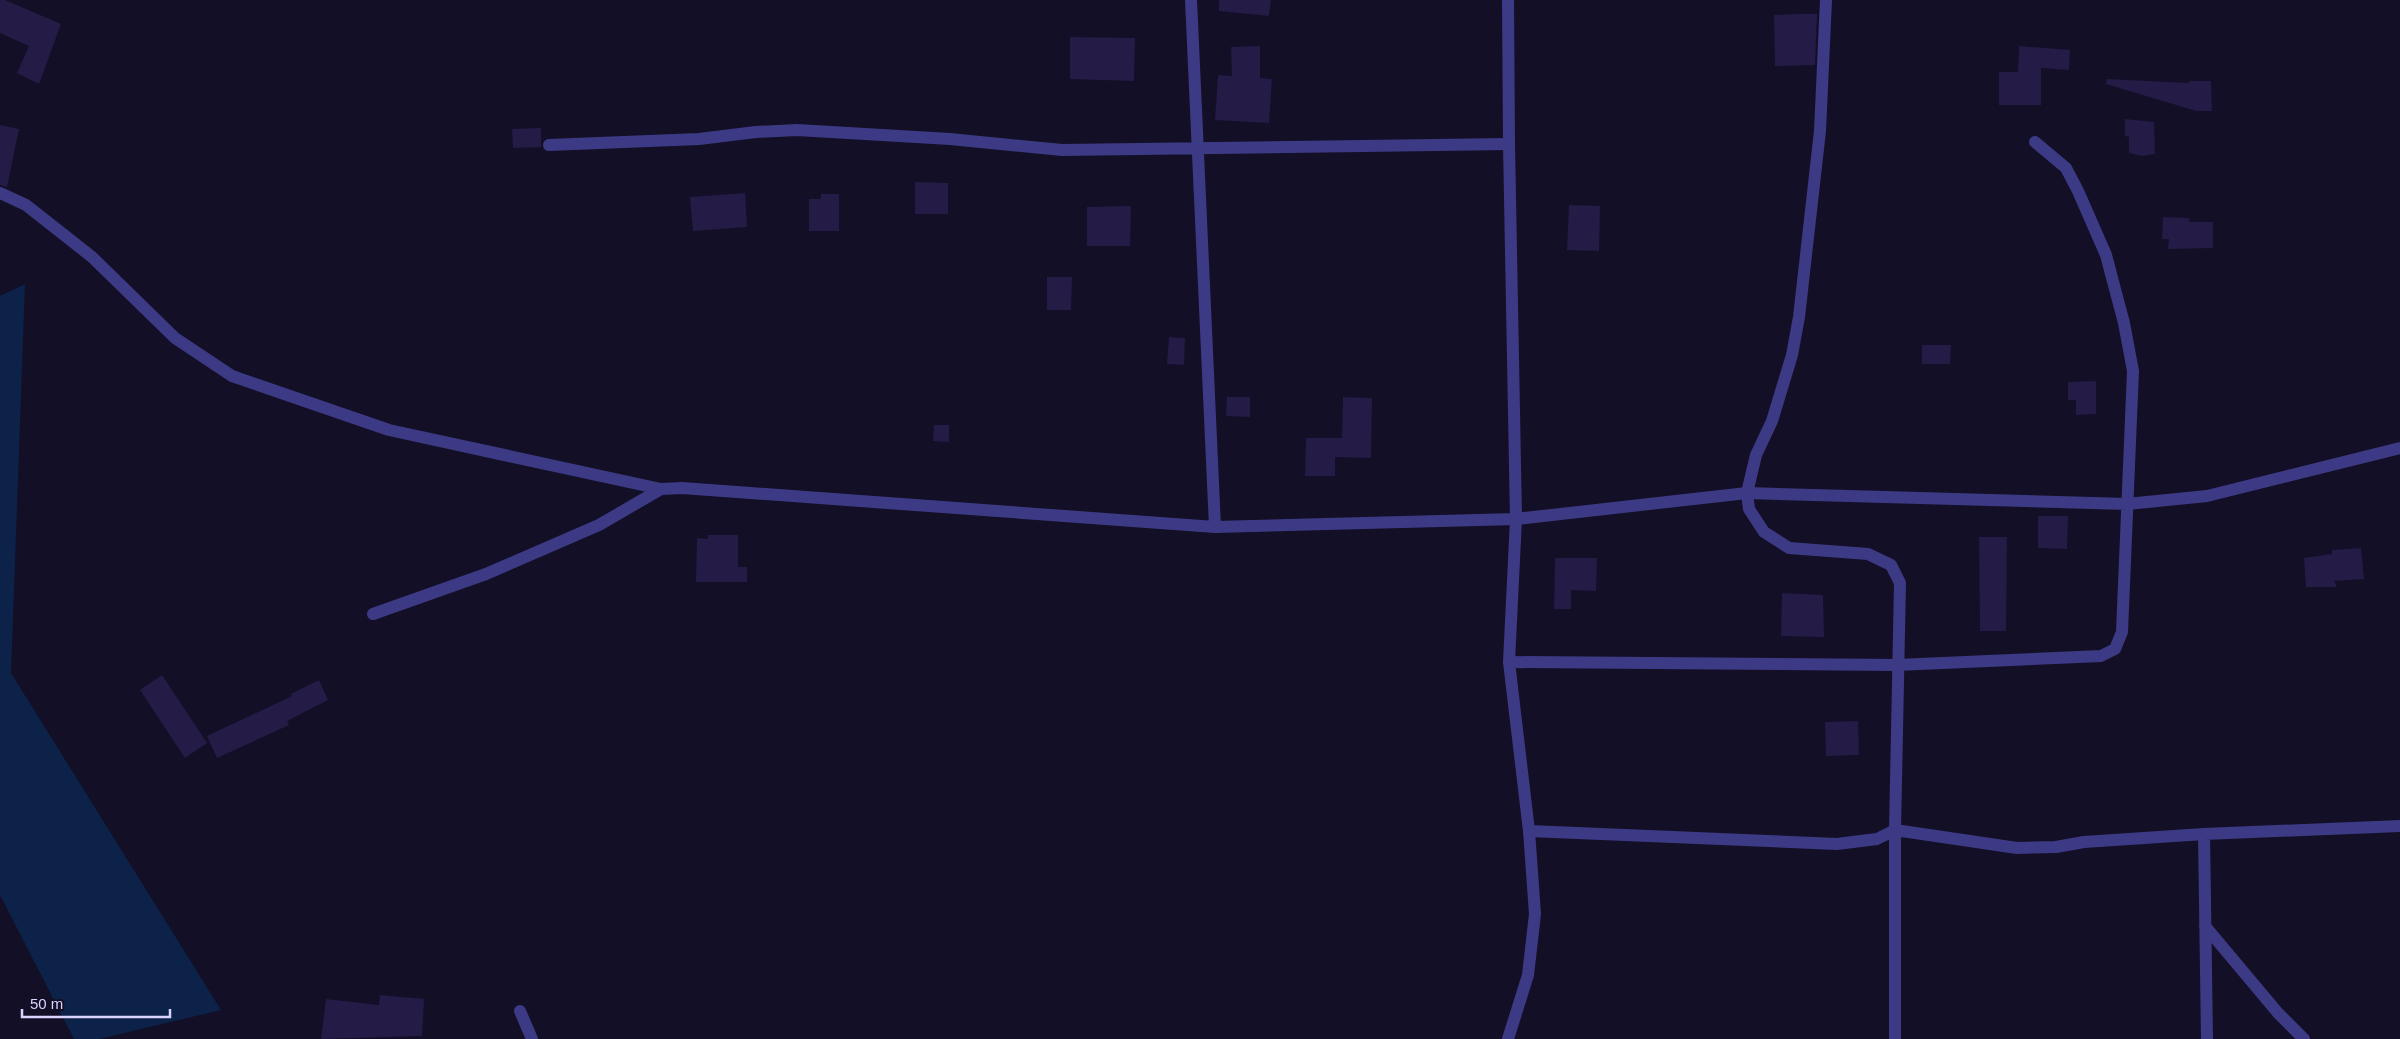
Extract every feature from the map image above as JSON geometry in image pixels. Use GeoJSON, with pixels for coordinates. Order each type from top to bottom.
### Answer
{"type":"FeatureCollection","features":[{"type":"Feature","properties":{"kind":"street"},"geometry":{"type":"LineString","coordinates":[[1191,0],[1215,527]]}},
{"type":"Feature","properties":{"kind":"street"},"geometry":{"type":"LineString","coordinates":[[1508,0],[1516,519],[1509,662],[1529,831],[1534,914],[1528,974],[1508,1039]]}},
{"type":"Feature","properties":{"kind":"street"},"geometry":{"type":"LineString","coordinates":[[1826,0],[1820,131],[1799,317],[1789,365],[1772,422],[1756,455],[1748,493],[1748,510],[1764,532],[1790,548],[1868,554],[1891,565],[1900,583],[1894,830],[1895,1039]]}},
{"type":"Feature","properties":{"kind":"street"},"geometry":{"type":"LineString","coordinates":[[549,145],[699,139],[756,132],[797,130],[950,139],[1062,150],[1509,144]]}},
{"type":"Feature","properties":{"kind":"street"},"geometry":{"type":"LineString","coordinates":[[1509,662],[1897,665],[2101,656],[2115,649],[2122,632],[2132,371],[2124,323],[2106,255],[2078,190],[2066,168],[2035,142]]}},
{"type":"Feature","properties":{"kind":"street"},"geometry":{"type":"LineString","coordinates":[[0,193],[26,205],[92,257],[175,338],[232,376],[389,430],[661,489],[682,488],[1215,527],[1516,519],[1748,493],[2127,504],[2207,496],[2400,448]]}},
{"type":"Feature","properties":{"kind":"street"},"geometry":{"type":"LineString","coordinates":[[373,614],[503,566],[599,525],[661,489]]}},
{"type":"Feature","properties":{"kind":"street"},"geometry":{"type":"LineString","coordinates":[[1529,831],[1837,844],[1877,839],[1894,830],[2017,848],[2056,847],[2084,842],[2204,834],[2400,826]]}},
{"type":"Feature","properties":{"kind":"street"},"geometry":{"type":"LineString","coordinates":[[2204,834],[2207,1039]]}},
{"type":"Feature","properties":{"kind":"street"},"geometry":{"type":"LineString","coordinates":[[2206,926],[2278,1013],[2304,1039]]}},
{"type":"Feature","properties":{"kind":"street"},"geometry":{"type":"LineString","coordinates":[[520,1011],[532,1039]]}},
{"type":"Feature","properties":{"kind":"water"},"geometry":{"type":"Polygon","coordinates":[[[25,284],[11,673],[221,1010],[99,1039],[74,1039],[0,895],[0,296],[25,284]]]}},
{"type":"Feature","properties":{"kind":"building"},"geometry":{"type":"Polygon","coordinates":[[[0,0],[5,0],[61,24],[39,84],[17,73],[29,46],[0,33],[0,0]]]}},
{"type":"Feature","properties":{"kind":"building"},"geometry":{"type":"Polygon","coordinates":[[[1219,0],[1271,0],[1269,16],[1219,11],[1219,0]]]}},
{"type":"Feature","properties":{"kind":"building"},"geometry":{"type":"Polygon","coordinates":[[[1817,14],[1815,65],[1775,66],[1774,15],[1817,14]]]}},
{"type":"Feature","properties":{"kind":"building"},"geometry":{"type":"Polygon","coordinates":[[[1070,37],[1135,38],[1134,81],[1070,79],[1070,37]]]}},
{"type":"Feature","properties":{"kind":"building"},"geometry":{"type":"Polygon","coordinates":[[[1260,46],[1260,78],[1272,79],[1269,123],[1215,120],[1218,75],[1232,76],[1231,47],[1260,46]]]}},
{"type":"Feature","properties":{"kind":"building"},"geometry":{"type":"Polygon","coordinates":[[[2019,46],[2070,50],[2069,70],[2041,68],[2041,105],[1999,105],[1999,72],[2018,72],[2019,46]]]}},
{"type":"Feature","properties":{"kind":"building"},"geometry":{"type":"Polygon","coordinates":[[[2107,79],[2189,83],[2189,81],[2211,81],[2212,111],[2196,111],[2106,84],[2107,79]]]}},
{"type":"Feature","properties":{"kind":"building"},"geometry":{"type":"Polygon","coordinates":[[[2125,119],[2154,122],[2155,154],[2142,156],[2129,153],[2129,137],[2125,136],[2125,119]]]}},
{"type":"Feature","properties":{"kind":"building"},"geometry":{"type":"Polygon","coordinates":[[[0,125],[19,129],[7,187],[0,185],[0,125]]]}},
{"type":"Feature","properties":{"kind":"building"},"geometry":{"type":"Polygon","coordinates":[[[541,128],[541,147],[513,148],[512,129],[541,128]]]}},
{"type":"Feature","properties":{"kind":"building"},"geometry":{"type":"Polygon","coordinates":[[[915,182],[948,183],[948,214],[915,214],[915,182]]]}},
{"type":"Feature","properties":{"kind":"building"},"geometry":{"type":"Polygon","coordinates":[[[745,193],[747,227],[693,231],[690,197],[745,193]]]}},
{"type":"Feature","properties":{"kind":"building"},"geometry":{"type":"Polygon","coordinates":[[[821,194],[839,194],[839,231],[809,231],[809,199],[821,199],[821,194]]]}},
{"type":"Feature","properties":{"kind":"building"},"geometry":{"type":"Polygon","coordinates":[[[1569,205],[1600,206],[1599,251],[1567,250],[1569,205]]]}},
{"type":"Feature","properties":{"kind":"building"},"geometry":{"type":"Polygon","coordinates":[[[1131,206],[1130,246],[1087,246],[1087,207],[1131,206]]]}},
{"type":"Feature","properties":{"kind":"building"},"geometry":{"type":"Polygon","coordinates":[[[2163,217],[2190,218],[2189,222],[2213,222],[2213,248],[2168,249],[2169,239],[2162,239],[2163,217]]]}},
{"type":"Feature","properties":{"kind":"building"},"geometry":{"type":"Polygon","coordinates":[[[1047,277],[1072,277],[1071,310],[1047,310],[1047,277]]]}},
{"type":"Feature","properties":{"kind":"building"},"geometry":{"type":"Polygon","coordinates":[[[1169,337],[1185,338],[1184,365],[1167,364],[1169,337]]]}},
{"type":"Feature","properties":{"kind":"building"},"geometry":{"type":"Polygon","coordinates":[[[1922,345],[1951,345],[1950,364],[1922,364],[1922,345]]]}},
{"type":"Feature","properties":{"kind":"building"},"geometry":{"type":"Polygon","coordinates":[[[2096,381],[2096,414],[2076,415],[2076,400],[2068,400],[2068,382],[2096,381]]]}},
{"type":"Feature","properties":{"kind":"building"},"geometry":{"type":"Polygon","coordinates":[[[1227,397],[1250,397],[1250,417],[1226,416],[1227,397]]]}},
{"type":"Feature","properties":{"kind":"building"},"geometry":{"type":"Polygon","coordinates":[[[1343,397],[1372,398],[1371,458],[1335,457],[1335,476],[1305,476],[1306,438],[1342,438],[1343,397]]]}},
{"type":"Feature","properties":{"kind":"building"},"geometry":{"type":"Polygon","coordinates":[[[934,425],[949,425],[949,442],[933,441],[934,425]]]}},
{"type":"Feature","properties":{"kind":"building"},"geometry":{"type":"Polygon","coordinates":[[[2038,516],[2068,516],[2067,549],[2038,548],[2038,516]]]}},
{"type":"Feature","properties":{"kind":"building"},"geometry":{"type":"Polygon","coordinates":[[[708,535],[738,535],[738,567],[747,567],[747,582],[696,582],[697,538],[708,539],[708,535]]]}},
{"type":"Feature","properties":{"kind":"building"},"geometry":{"type":"Polygon","coordinates":[[[1979,537],[2007,537],[2006,631],[1980,631],[1979,537]]]}},
{"type":"Feature","properties":{"kind":"building"},"geometry":{"type":"Polygon","coordinates":[[[2361,548],[2364,579],[2334,581],[2337,587],[2306,587],[2304,558],[2332,554],[2332,550],[2361,548]]]}},
{"type":"Feature","properties":{"kind":"building"},"geometry":{"type":"Polygon","coordinates":[[[1555,558],[1597,558],[1596,591],[1571,590],[1571,609],[1554,609],[1555,558]]]}},
{"type":"Feature","properties":{"kind":"building"},"geometry":{"type":"Polygon","coordinates":[[[1782,593],[1823,595],[1824,637],[1781,636],[1782,593]]]}},
{"type":"Feature","properties":{"kind":"building"},"geometry":{"type":"Polygon","coordinates":[[[162,675],[207,743],[185,758],[140,690],[162,675]]]}},
{"type":"Feature","properties":{"kind":"building"},"geometry":{"type":"Polygon","coordinates":[[[319,680],[328,700],[287,721],[289,725],[217,758],[207,736],[292,696],[291,694],[319,680]]]}},
{"type":"Feature","properties":{"kind":"building"},"geometry":{"type":"Polygon","coordinates":[[[1858,721],[1859,755],[1826,756],[1825,722],[1858,721]]]}},
{"type":"Feature","properties":{"kind":"building"},"geometry":{"type":"Polygon","coordinates":[[[380,995],[424,999],[422,1036],[321,1039],[326,999],[379,1005],[380,995]]]}}]}
